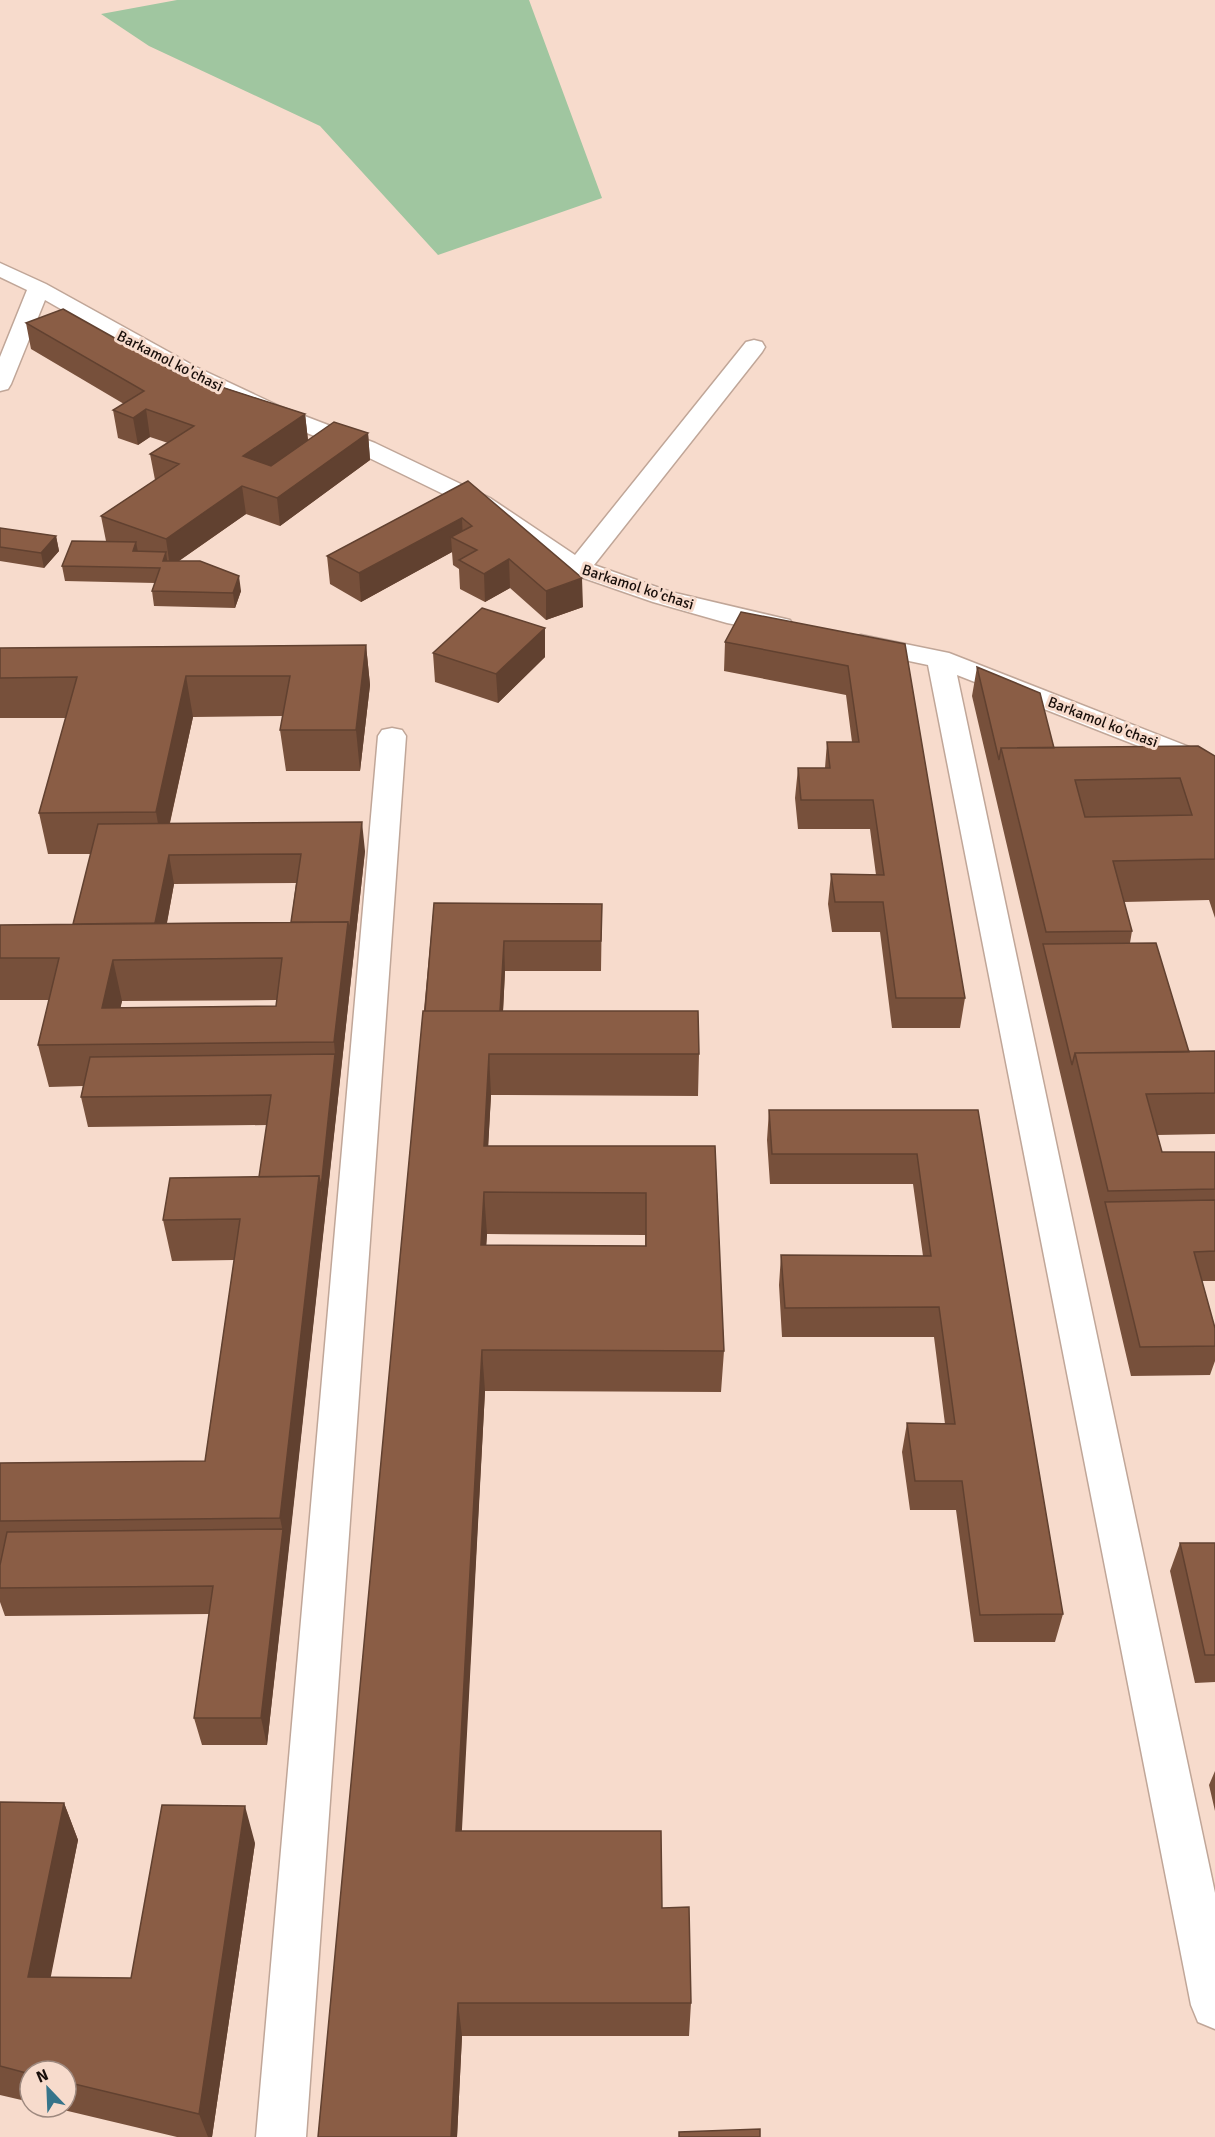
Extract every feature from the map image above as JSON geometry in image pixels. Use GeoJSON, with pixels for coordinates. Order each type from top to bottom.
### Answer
{"type":"FeatureCollection","features":[{"type":"Feature","properties":{"kind":"street","name":"Barkamol ko'chasi"},"geometry":{"type":"LineString","coordinates":[[0,269],[39,288],[188,372],[273,412],[368,448],[481,503],[578,568],[662,597],[736,617],[804,631]]}},
{"type":"Feature","properties":{"kind":"street"},"geometry":{"type":"LineString","coordinates":[[0,384],[39,288]]}},
{"type":"Feature","properties":{"kind":"street"},"geometry":{"type":"LineString","coordinates":[[578,568],[754,347]]}},
{"type":"Feature","properties":{"kind":"street","name":"Barkamol ko'chasi"},"geometry":{"type":"LineString","coordinates":[[838,638],[940,659],[1215,767]]}},
{"type":"Feature","properties":{"kind":"street"},"geometry":{"type":"LineString","coordinates":[[940,659],[1215,2005]]}},
{"type":"Feature","properties":{"kind":"street"},"geometry":{"type":"LineString","coordinates":[[281,2137],[392,736]]}},
{"type":"Feature","properties":{"kind":"green space"},"geometry":{"type":"Polygon","coordinates":[[[177,0],[529,0],[602,198],[438,255],[320,126],[149,46],[101,14],[177,0]]]}},
{"type":"Feature","properties":{"kind":"building"},"geometry":{"type":"Polygon","coordinates":[[[63,309],[175,372],[305,414],[243,456],[271,466],[334,422],[368,433],[277,498],[242,486],[166,539],[101,516],[179,464],[150,454],[194,426],[146,409],[133,418],[113,410],[144,391],[26,323],[63,309]]]}},
{"type":"Feature","properties":{"kind":"building"},"geometry":{"type":"Polygon","coordinates":[[[468,481],[582,578],[546,591],[509,559],[484,574],[459,560],[477,550],[451,537],[472,526],[462,518],[359,573],[327,556],[468,481]]]}},
{"type":"Feature","properties":{"kind":"building"},"geometry":{"type":"Polygon","coordinates":[[[0,528],[56,536],[41,553],[0,547],[0,528]]]}},
{"type":"Feature","properties":{"kind":"building"},"geometry":{"type":"Polygon","coordinates":[[[72,541],[136,542],[133,551],[166,552],[163,561],[200,561],[239,576],[233,593],[152,591],[160,568],[62,566],[72,541]]]}},
{"type":"Feature","properties":{"kind":"building"},"geometry":{"type":"Polygon","coordinates":[[[482,608],[545,628],[496,674],[433,653],[482,608]]]}},
{"type":"Feature","properties":{"kind":"building"},"geometry":{"type":"Polygon","coordinates":[[[741,612],[905,644],[965,998],[896,998],[883,902],[835,902],[831,874],[884,875],[873,800],[801,800],[798,768],[830,768],[827,742],[859,742],[848,666],[725,642],[741,612]]]}},
{"type":"Feature","properties":{"kind":"building"},"geometry":{"type":"Polygon","coordinates":[[[366,645],[356,730],[280,730],[290,676],[186,676],[156,812],[39,813],[77,677],[0,678],[0,648],[366,645]]]}},
{"type":"Feature","properties":{"kind":"building"},"geometry":{"type":"Polygon","coordinates":[[[977,667],[1040,693],[1054,748],[1001,748],[999,760],[977,667]]]}},
{"type":"Feature","properties":{"kind":"building"},"geometry":{"type":"Polygon","coordinates":[[[1198,746],[1215,756],[1215,859],[1113,861],[1132,931],[1046,932],[1001,748],[1198,746]],[[1180,778],[1075,780],[1085,817],[1192,815],[1180,778]]]}},
{"type":"Feature","properties":{"kind":"building"},"geometry":{"type":"Polygon","coordinates":[[[362,822],[349,933],[348,922],[291,922],[301,854],[169,855],[155,923],[73,924],[98,824],[362,822]]]}},
{"type":"Feature","properties":{"kind":"building"},"geometry":{"type":"Polygon","coordinates":[[[434,903],[602,904],[601,941],[504,941],[500,1011],[425,1011],[434,903]]]}},
{"type":"Feature","properties":{"kind":"building"},"geometry":{"type":"Polygon","coordinates":[[[348,922],[334,1042],[38,1045],[59,958],[0,958],[0,925],[348,922]],[[282,958],[113,960],[102,1008],[276,1006],[282,958]]]}},
{"type":"Feature","properties":{"kind":"building"},"geometry":{"type":"Polygon","coordinates":[[[1156,943],[1189,1052],[1075,1053],[1072,1065],[1043,944],[1156,943]]]}},
{"type":"Feature","properties":{"kind":"building"},"geometry":{"type":"Polygon","coordinates":[[[423,1011],[698,1011],[699,1054],[489,1054],[484,1146],[715,1146],[724,1351],[482,1350],[456,1831],[661,1831],[662,1908],[689,1907],[691,2003],[458,2003],[451,2137],[318,2137],[423,1011]],[[484,1192],[481,1245],[646,1246],[646,1193],[484,1192]]]}},
{"type":"Feature","properties":{"kind":"building"},"geometry":{"type":"Polygon","coordinates":[[[1215,1051],[1215,1093],[1146,1094],[1162,1152],[1215,1152],[1215,1189],[1108,1191],[1075,1053],[1215,1051]]]}},
{"type":"Feature","properties":{"kind":"building"},"geometry":{"type":"Polygon","coordinates":[[[335,1054],[321,1188],[319,1176],[259,1177],[271,1095],[81,1097],[90,1057],[335,1054]]]}},
{"type":"Feature","properties":{"kind":"building"},"geometry":{"type":"Polygon","coordinates":[[[769,1110],[978,1110],[1063,1614],[980,1615],[962,1481],[915,1481],[907,1423],[955,1424],[939,1307],[785,1308],[781,1255],[931,1256],[917,1154],[772,1154],[769,1110]]]}},
{"type":"Feature","properties":{"kind":"building"},"geometry":{"type":"Polygon","coordinates":[[[319,1176],[280,1518],[0,1521],[0,1463],[205,1461],[240,1219],[163,1220],[170,1178],[319,1176]]]}},
{"type":"Feature","properties":{"kind":"building"},"geometry":{"type":"Polygon","coordinates":[[[1215,1200],[1215,1251],[1194,1252],[1215,1328],[1215,1346],[1140,1347],[1105,1202],[1215,1200]]]}},
{"type":"Feature","properties":{"kind":"building"},"geometry":{"type":"Polygon","coordinates":[[[283,1529],[261,1718],[194,1718],[213,1586],[0,1588],[0,1565],[7,1532],[283,1529]]]}},
{"type":"Feature","properties":{"kind":"building"},"geometry":{"type":"Polygon","coordinates":[[[1180,1543],[1215,1543],[1215,1655],[1205,1655],[1180,1543]]]}},
{"type":"Feature","properties":{"kind":"building"},"geometry":{"type":"Polygon","coordinates":[[[0,1802],[64,1803],[28,1977],[131,1978],[162,1805],[245,1806],[199,2114],[78,2085],[78,2059],[18,2059],[18,2071],[0,2066],[0,1802]]]}},
{"type":"Feature","properties":{"kind":"building"},"geometry":{"type":"Polygon","coordinates":[[[760,2129],[760,2137],[679,2137],[679,2132],[760,2129]]]}}]}
